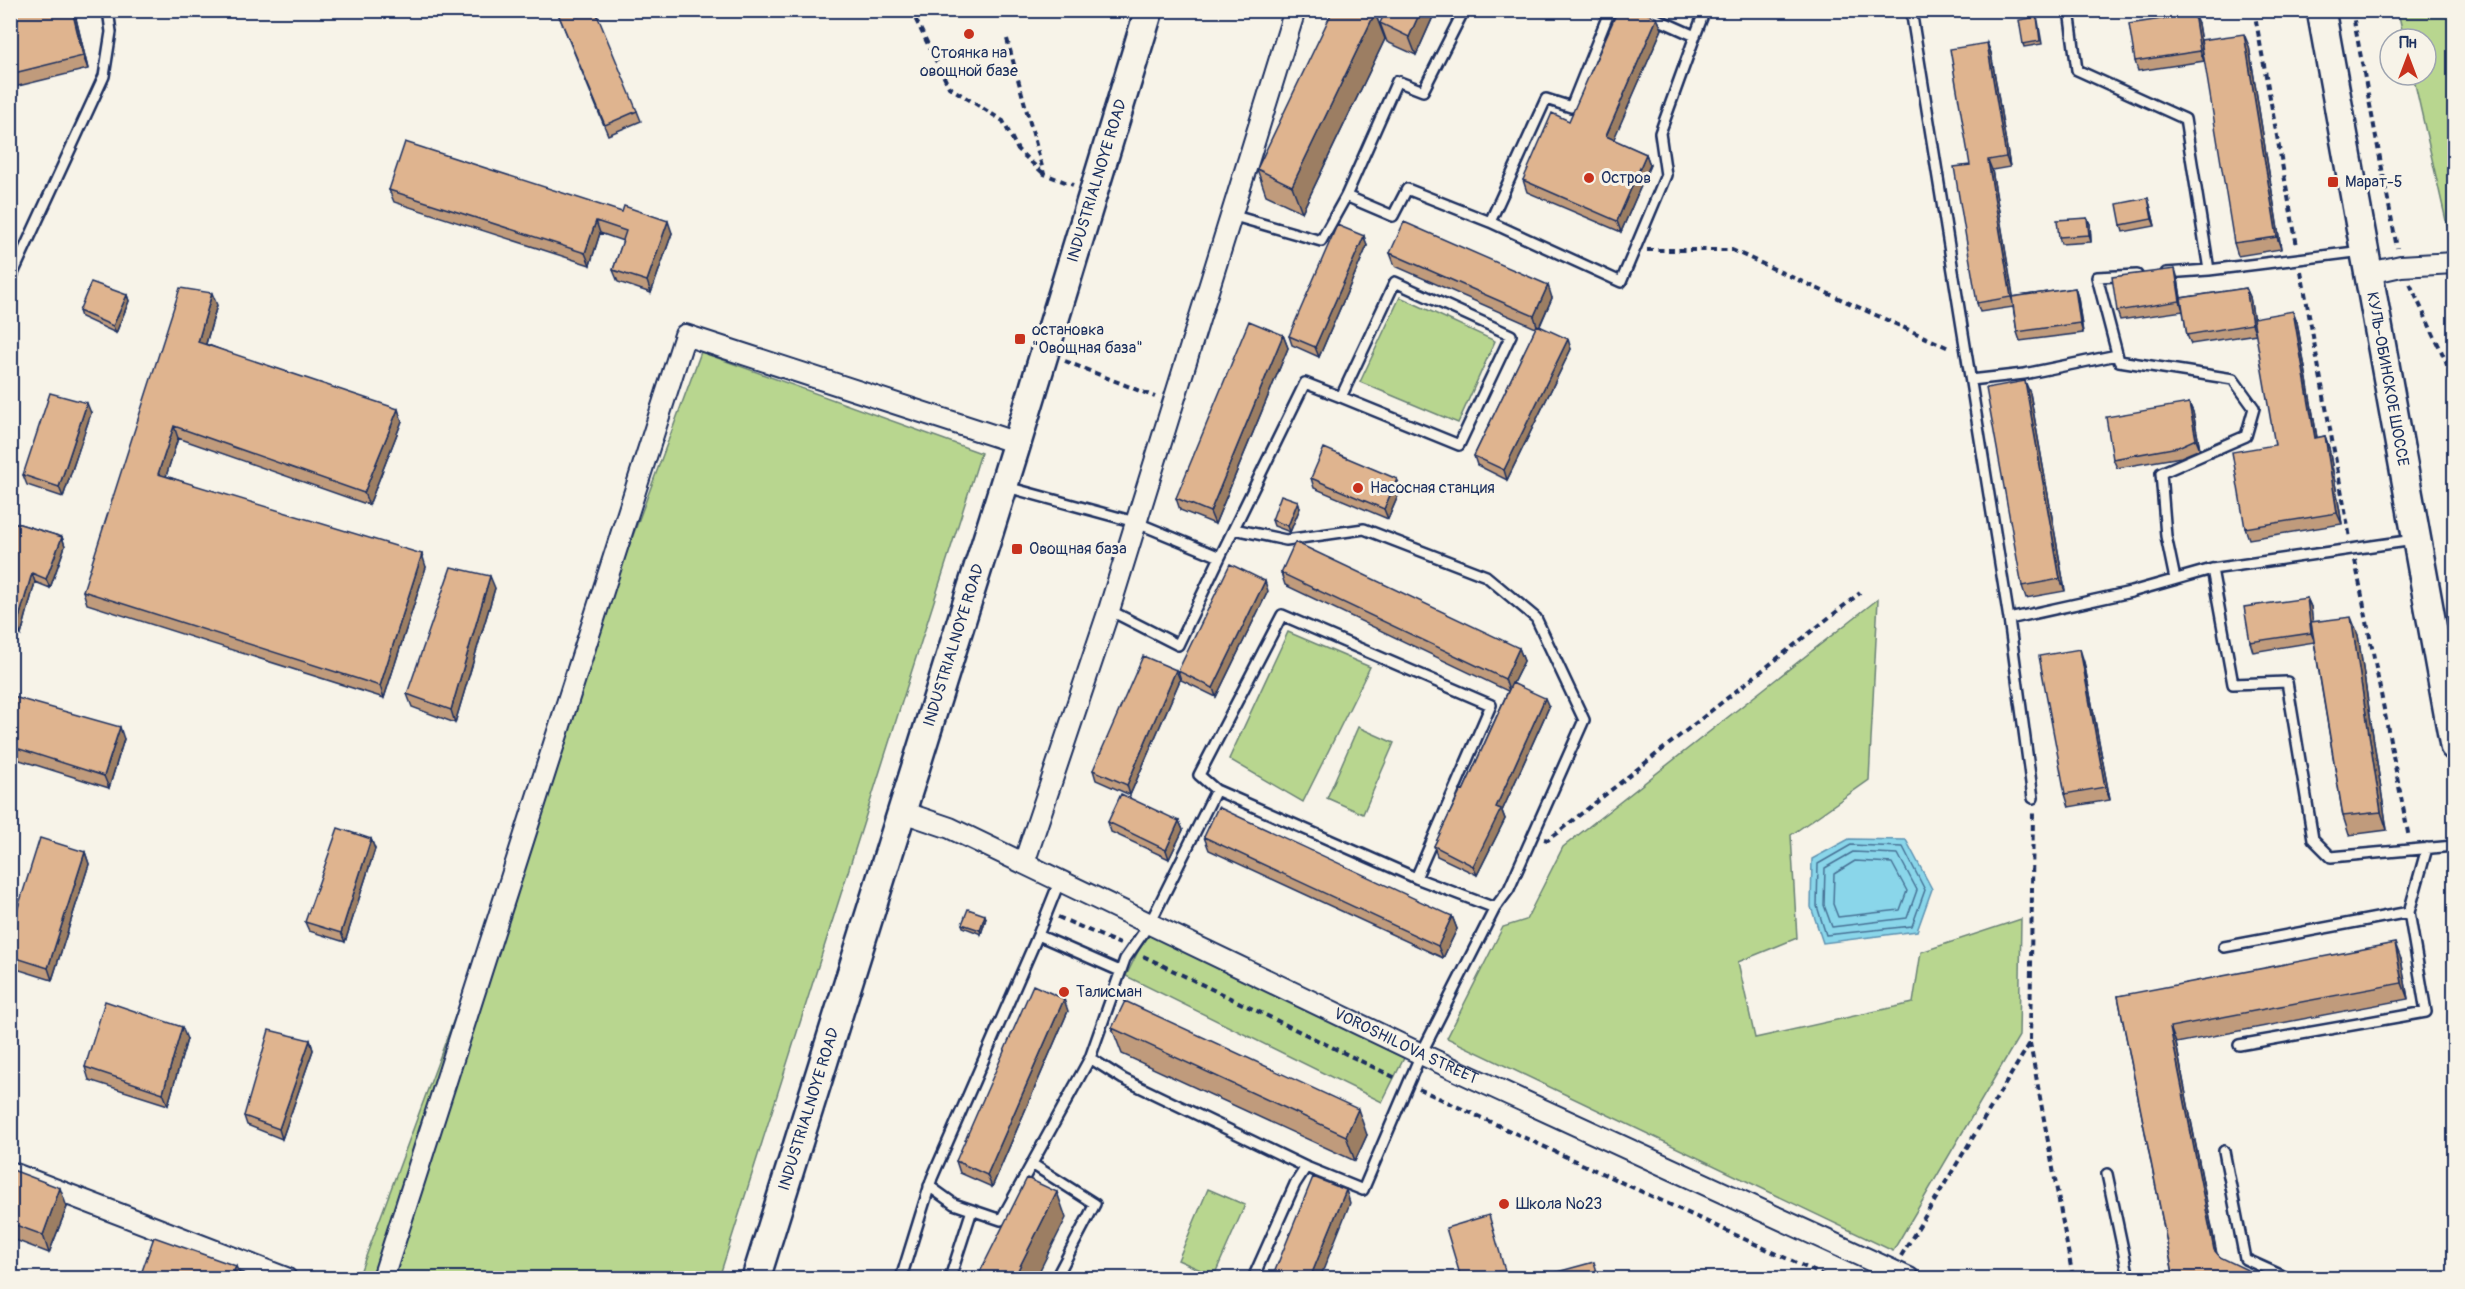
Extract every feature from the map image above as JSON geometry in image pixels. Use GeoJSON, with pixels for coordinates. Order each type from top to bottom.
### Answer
{"type":"FeatureCollection","features":[{"type":"Feature","properties":{"kind":"main road","name":"INDUSTRIALNOYE ROAD"},"geometry":{"type":"LineString","coordinates":[[756,1278],[903,812],[1149,10]]}},
{"type":"Feature","properties":{"kind":"main road","name":"КУЛЬ-ОБИНСКОЕ ШОССЕ"},"geometry":{"type":"LineString","coordinates":[[2321,10],[2454,746]]}},
{"type":"Feature","properties":{"kind":"street"},"geometry":{"type":"LineString","coordinates":[[1024,863],[1109,610],[1295,10]]}},
{"type":"Feature","properties":{"kind":"street"},"geometry":{"type":"LineString","coordinates":[[2368,262],[2401,266],[2454,263]]}},
{"type":"Feature","properties":{"kind":"street"},"geometry":{"type":"LineString","coordinates":[[383,1278],[685,335],[1017,443]]}},
{"type":"Feature","properties":{"kind":"street","name":"VOROSHILOVA STREET"},"geometry":{"type":"LineString","coordinates":[[903,812],[950,828],[1421,1054],[1900,1274]]}},
{"type":"Feature","properties":{"kind":"street"},"geometry":{"type":"LineString","coordinates":[[10,1172],[286,1278]]}},
{"type":"Feature","properties":{"kind":"lane"},"geometry":{"type":"LineString","coordinates":[[10,280],[104,76],[111,32],[108,10]]}},
{"type":"Feature","properties":{"kind":"lane"},"geometry":{"type":"LineString","coordinates":[[1231,215],[1322,241],[1346,196],[1397,81],[1423,91],[1464,10]]}},
{"type":"Feature","properties":{"kind":"lane"},"geometry":{"type":"LineString","coordinates":[[1490,222],[1546,99],[1571,107],[1610,10]]}},
{"type":"Feature","properties":{"kind":"lane"},"geometry":{"type":"LineString","coordinates":[[1637,10],[1695,36]]}},
{"type":"Feature","properties":{"kind":"lane"},"geometry":{"type":"LineString","coordinates":[[1911,10],[2009,619],[2033,798]]}},
{"type":"Feature","properties":{"kind":"lane"},"geometry":{"type":"LineString","coordinates":[[2069,10],[2077,70],[2185,119],[2209,270]]}},
{"type":"Feature","properties":{"kind":"lane"},"geometry":{"type":"LineString","coordinates":[[1346,196],[1394,216],[1407,189],[1490,222],[1621,282],[1666,175],[1660,133],[1705,11]]}},
{"type":"Feature","properties":{"kind":"lane"},"geometry":{"type":"LineString","coordinates":[[2175,579],[2166,536],[2161,473],[2246,436],[2254,408],[2233,379],[2119,362],[2097,278],[2209,270],[2299,259],[2368,262]]}},
{"type":"Feature","properties":{"kind":"lane"},"geometry":{"type":"LineString","coordinates":[[1109,610],[1178,645],[1305,383],[1341,398],[1459,446],[1511,335],[1395,282],[1341,398]]}},
{"type":"Feature","properties":{"kind":"lane"},"geometry":{"type":"LineString","coordinates":[[1971,380],[2024,374],[2117,355]]}},
{"type":"Feature","properties":{"kind":"lane"},"geometry":{"type":"LineString","coordinates":[[1004,486],[1135,522],[1220,557]]}},
{"type":"Feature","properties":{"kind":"lane"},"geometry":{"type":"LineString","coordinates":[[1090,1058],[1123,1079],[1306,1167],[1363,1190],[1421,1054],[1495,908],[1509,889],[1584,720],[1536,618],[1486,576],[1364,529],[1286,540],[1234,529]]}},
{"type":"Feature","properties":{"kind":"lane"},"geometry":{"type":"LineString","coordinates":[[2009,619],[2212,569],[2417,539]]}},
{"type":"Feature","properties":{"kind":"lane"},"geometry":{"type":"LineString","coordinates":[[2212,569],[2233,684],[2287,682],[2313,839],[2331,857],[2454,846]]}},
{"type":"Feature","properties":{"kind":"lane"},"geometry":{"type":"LineString","coordinates":[[1416,878],[1491,705],[1282,615],[1199,775],[1216,790],[1416,878],[1495,908]]}},
{"type":"Feature","properties":{"kind":"lane"},"geometry":{"type":"LineString","coordinates":[[929,1186],[954,1204],[1001,1220],[1090,1058],[1120,971],[1131,949],[1150,923],[1216,790]]}},
{"type":"Feature","properties":{"kind":"lane"},"geometry":{"type":"LineString","coordinates":[[2239,1045],[2426,1012],[2409,912],[2427,848]]}},
{"type":"Feature","properties":{"kind":"lane"},"geometry":{"type":"LineString","coordinates":[[901,1278],[929,1186],[1038,936],[1060,880]]}},
{"type":"Feature","properties":{"kind":"lane"},"geometry":{"type":"LineString","coordinates":[[2224,947],[2409,912]]}},
{"type":"Feature","properties":{"kind":"lane"},"geometry":{"type":"LineString","coordinates":[[1038,936],[1120,971]]}},
{"type":"Feature","properties":{"kind":"lane"},"geometry":{"type":"LineString","coordinates":[[2224,1151],[2245,1259],[2287,1278]]}},
{"type":"Feature","properties":{"kind":"lane"},"geometry":{"type":"LineString","coordinates":[[1032,1164],[1095,1204],[1056,1278]]}},
{"type":"Feature","properties":{"kind":"lane"},"geometry":{"type":"LineString","coordinates":[[1253,1278],[1295,1184],[1306,1167]]}},
{"type":"Feature","properties":{"kind":"lane"},"geometry":{"type":"LineString","coordinates":[[2108,1174],[2129,1278]]}},
{"type":"Feature","properties":{"kind":"lane"},"geometry":{"type":"LineString","coordinates":[[950,1278],[972,1210]]}},
{"type":"Feature","properties":{"kind":"path"},"geometry":{"type":"LineString","coordinates":[[911,10],[949,87],[1003,121],[1018,150],[1044,174],[1093,193]]}},
{"type":"Feature","properties":{"kind":"path"},"geometry":{"type":"LineString","coordinates":[[1705,11],[1745,10]]}},
{"type":"Feature","properties":{"kind":"path"},"geometry":{"type":"LineString","coordinates":[[2254,10],[2352,549],[2411,850]]}},
{"type":"Feature","properties":{"kind":"path"},"geometry":{"type":"LineString","coordinates":[[2352,10],[2401,266],[2445,359],[2454,388]]}},
{"type":"Feature","properties":{"kind":"path"},"geometry":{"type":"LineString","coordinates":[[1007,39],[1044,174]]}},
{"type":"Feature","properties":{"kind":"path"},"geometry":{"type":"LineString","coordinates":[[1634,250],[1732,250],[1967,356]]}},
{"type":"Feature","properties":{"kind":"path"},"geometry":{"type":"LineString","coordinates":[[1045,352],[1172,404]]}},
{"type":"Feature","properties":{"kind":"path"},"geometry":{"type":"LineString","coordinates":[[1532,838],[1548,840],[1860,593]]}},
{"type":"Feature","properties":{"kind":"path"},"geometry":{"type":"LineString","coordinates":[[2033,798],[2030,1043],[2073,1278]]}},
{"type":"Feature","properties":{"kind":"path"},"geometry":{"type":"LineString","coordinates":[[1047,912],[1131,949],[1408,1084],[1829,1278]]}},
{"type":"Feature","properties":{"kind":"path"},"geometry":{"type":"LineString","coordinates":[[1900,1274],[2030,1043]]}},
{"type":"Feature","properties":{"kind":"green space"},"geometry":{"type":"Polygon","coordinates":[[[2398,11],[2454,11],[2454,256],[2416,87],[2438,87],[2438,27],[2401,27],[2398,11]]]}},
{"type":"Feature","properties":{"kind":"green space"},"geometry":{"type":"Polygon","coordinates":[[[1400,297],[1495,341],[1458,423],[1360,382],[1400,297]]]}},
{"type":"Feature","properties":{"kind":"green space"},"geometry":{"type":"Polygon","coordinates":[[[701,352],[981,453],[719,1278],[358,1278],[701,352]]]}},
{"type":"Feature","properties":{"kind":"green space"},"geometry":{"type":"Polygon","coordinates":[[[1878,599],[1869,780],[1791,835],[1797,938],[1738,962],[1755,1038],[1913,1003],[1921,952],[2021,919],[2019,1036],[1893,1251],[1447,1038],[1503,927],[1526,920],[1563,847],[1878,599]]]}},
{"type":"Feature","properties":{"kind":"green space"},"geometry":{"type":"Polygon","coordinates":[[[1288,632],[1370,667],[1303,802],[1229,759],[1288,632]]]}},
{"type":"Feature","properties":{"kind":"green space"},"geometry":{"type":"Polygon","coordinates":[[[1358,727],[1394,743],[1363,814],[1327,798],[1358,727]]]}},
{"type":"Feature","properties":{"kind":"green space"},"geometry":{"type":"Polygon","coordinates":[[[1148,931],[1404,1058],[1382,1102],[1126,976],[1148,931]]]}},
{"type":"Feature","properties":{"kind":"green space"},"geometry":{"type":"Polygon","coordinates":[[[1208,1189],[1245,1205],[1214,1276],[1178,1260],[1208,1189]]]}},
{"type":"Feature","properties":{"kind":"water"},"geometry":{"type":"Polygon","coordinates":[[[1849,839],[1906,840],[1932,889],[1917,931],[1823,943],[1811,907],[1812,859],[1849,839]]]}},
{"type":"Feature","properties":{"kind":"building"},"geometry":{"type":"Polygon","coordinates":[[[10,10],[72,10],[83,56],[10,74],[10,10]]]}},
{"type":"Feature","properties":{"kind":"building"},"geometry":{"type":"Polygon","coordinates":[[[558,10],[595,10],[637,111],[605,125],[558,10]]]}},
{"type":"Feature","properties":{"kind":"building"},"geometry":{"type":"Polygon","coordinates":[[[1333,10],[1370,10],[1375,13],[1292,186],[1257,169],[1333,10]]]}},
{"type":"Feature","properties":{"kind":"building"},"geometry":{"type":"Polygon","coordinates":[[[1386,10],[1421,10],[1409,37],[1380,23],[1386,10]]]}},
{"type":"Feature","properties":{"kind":"building"},"geometry":{"type":"Polygon","coordinates":[[[1618,10],[1640,10],[1657,18],[1606,136],[1646,154],[1617,221],[1523,180],[1552,113],[1569,121],[1618,10]]]}},
{"type":"Feature","properties":{"kind":"building"},"geometry":{"type":"Polygon","coordinates":[[[2194,14],[2200,51],[2135,61],[2129,24],[2194,14]]]}},
{"type":"Feature","properties":{"kind":"building"},"geometry":{"type":"Polygon","coordinates":[[[2037,17],[2040,41],[2023,44],[2019,20],[2037,17]]]}},
{"type":"Feature","properties":{"kind":"building"},"geometry":{"type":"Polygon","coordinates":[[[2244,34],[2277,237],[2234,243],[2201,40],[2244,34]]]}},
{"type":"Feature","properties":{"kind":"building"},"geometry":{"type":"Polygon","coordinates":[[[1987,43],[2006,157],[1988,160],[2011,297],[1977,303],[1954,167],[1970,165],[1950,49],[1987,43]]]}},
{"type":"Feature","properties":{"kind":"building"},"geometry":{"type":"Polygon","coordinates":[[[405,142],[622,212],[624,206],[668,221],[647,281],[613,270],[626,231],[596,221],[585,253],[389,190],[405,142]]]}},
{"type":"Feature","properties":{"kind":"building"},"geometry":{"type":"Polygon","coordinates":[[[2148,198],[2152,219],[2121,225],[2117,204],[2148,198]]]}},
{"type":"Feature","properties":{"kind":"building"},"geometry":{"type":"Polygon","coordinates":[[[2087,218],[2089,235],[2059,237],[2057,220],[2087,218]]]}},
{"type":"Feature","properties":{"kind":"building"},"geometry":{"type":"Polygon","coordinates":[[[1404,222],[1548,285],[1534,316],[1390,253],[1404,222]]]}},
{"type":"Feature","properties":{"kind":"building"},"geometry":{"type":"Polygon","coordinates":[[[1337,225],[1364,236],[1315,347],[1289,336],[1337,225]]]}},
{"type":"Feature","properties":{"kind":"building"},"geometry":{"type":"Polygon","coordinates":[[[2175,269],[2180,301],[2117,311],[2112,277],[2175,269]]]}},
{"type":"Feature","properties":{"kind":"building"},"geometry":{"type":"Polygon","coordinates":[[[91,282],[127,295],[113,326],[79,311],[91,282]]]}},
{"type":"Feature","properties":{"kind":"building"},"geometry":{"type":"Polygon","coordinates":[[[180,288],[212,293],[198,342],[398,409],[364,493],[174,426],[158,474],[422,554],[380,686],[83,591],[180,288]]]}},
{"type":"Feature","properties":{"kind":"building"},"geometry":{"type":"Polygon","coordinates":[[[2075,288],[2080,323],[2017,332],[2012,297],[2075,288]]]}},
{"type":"Feature","properties":{"kind":"building"},"geometry":{"type":"Polygon","coordinates":[[[2246,288],[2252,324],[2187,335],[2181,298],[2246,288]]]}},
{"type":"Feature","properties":{"kind":"building"},"geometry":{"type":"Polygon","coordinates":[[[2293,311],[2315,438],[2325,436],[2337,513],[2245,528],[2232,452],[2275,445],[2253,318],[2293,311]]]}},
{"type":"Feature","properties":{"kind":"building"},"geometry":{"type":"Polygon","coordinates":[[[1249,321],[1283,335],[1210,512],[1176,498],[1249,321]]]}},
{"type":"Feature","properties":{"kind":"building"},"geometry":{"type":"Polygon","coordinates":[[[1537,325],[1568,339],[1504,470],[1474,456],[1537,325]]]}},
{"type":"Feature","properties":{"kind":"building"},"geometry":{"type":"Polygon","coordinates":[[[2025,381],[2060,579],[2022,586],[1986,388],[2025,381]]]}},
{"type":"Feature","properties":{"kind":"building"},"geometry":{"type":"Polygon","coordinates":[[[50,393],[87,403],[59,487],[23,475],[50,393]]]}},
{"type":"Feature","properties":{"kind":"building"},"geometry":{"type":"Polygon","coordinates":[[[2189,403],[2196,439],[2178,447],[2113,459],[2106,417],[2189,403]]]}},
{"type":"Feature","properties":{"kind":"building","name":"Насосная станция"},"geometry":{"type":"Polygon","coordinates":[[[1324,448],[1397,479],[1384,509],[1311,478],[1324,448]]]}},
{"type":"Feature","properties":{"kind":"building"},"geometry":{"type":"Polygon","coordinates":[[[1281,495],[1298,501],[1288,526],[1272,520],[1281,495]]]}},
{"type":"Feature","properties":{"kind":"building"},"geometry":{"type":"Polygon","coordinates":[[[10,521],[62,537],[46,579],[32,573],[17,625],[10,623],[10,521]]]}},
{"type":"Feature","properties":{"kind":"building"},"geometry":{"type":"Polygon","coordinates":[[[1295,542],[1519,648],[1505,679],[1281,573],[1295,542]]]}},
{"type":"Feature","properties":{"kind":"building"},"geometry":{"type":"Polygon","coordinates":[[[1230,564],[1265,581],[1213,688],[1178,671],[1230,564]]]}},
{"type":"Feature","properties":{"kind":"building"},"geometry":{"type":"Polygon","coordinates":[[[451,567],[490,576],[451,710],[407,694],[451,567]]]}},
{"type":"Feature","properties":{"kind":"building"},"geometry":{"type":"Polygon","coordinates":[[[2307,598],[2311,633],[2250,642],[2244,607],[2307,598]]]}},
{"type":"Feature","properties":{"kind":"building"},"geometry":{"type":"Polygon","coordinates":[[[2351,617],[2381,812],[2343,816],[2311,622],[2351,617]]]}},
{"type":"Feature","properties":{"kind":"building"},"geometry":{"type":"Polygon","coordinates":[[[2080,649],[2105,787],[2065,794],[2039,656],[2080,649]]]}},
{"type":"Feature","properties":{"kind":"building"},"geometry":{"type":"Polygon","coordinates":[[[1143,656],[1176,670],[1127,785],[1093,770],[1143,656]]]}},
{"type":"Feature","properties":{"kind":"building"},"geometry":{"type":"Polygon","coordinates":[[[1512,683],[1545,698],[1496,807],[1501,809],[1473,866],[1434,846],[1461,790],[1463,791],[1512,683]]]}},
{"type":"Feature","properties":{"kind":"building"},"geometry":{"type":"Polygon","coordinates":[[[10,696],[120,727],[104,776],[10,746],[10,696]]]}},
{"type":"Feature","properties":{"kind":"building"},"geometry":{"type":"Polygon","coordinates":[[[1121,794],[1179,821],[1166,850],[1108,822],[1121,794]]]}},
{"type":"Feature","properties":{"kind":"building"},"geometry":{"type":"Polygon","coordinates":[[[1218,807],[1452,916],[1438,946],[1204,837],[1218,807]]]}},
{"type":"Feature","properties":{"kind":"building"},"geometry":{"type":"Polygon","coordinates":[[[338,828],[371,839],[341,933],[305,922],[338,828]]]}},
{"type":"Feature","properties":{"kind":"building"},"geometry":{"type":"Polygon","coordinates":[[[40,838],[85,852],[48,968],[10,956],[10,933],[40,838]]]}},
{"type":"Feature","properties":{"kind":"building"},"geometry":{"type":"Polygon","coordinates":[[[968,909],[985,915],[980,930],[962,924],[968,909]]]}},
{"type":"Feature","properties":{"kind":"building"},"geometry":{"type":"Polygon","coordinates":[[[2395,943],[2402,983],[2170,1027],[2214,1250],[2220,1257],[2264,1278],[2174,1278],[2118,996],[2395,943]]]}},
{"type":"Feature","properties":{"kind":"building"},"geometry":{"type":"Polygon","coordinates":[[[1033,985],[1064,999],[987,1175],[956,1161],[1033,985]]]}},
{"type":"Feature","properties":{"kind":"building"},"geometry":{"type":"Polygon","coordinates":[[[105,1001],[182,1027],[163,1093],[85,1067],[105,1001]]]}},
{"type":"Feature","properties":{"kind":"building"},"geometry":{"type":"Polygon","coordinates":[[[1125,1001],[1358,1109],[1346,1136],[1112,1028],[1125,1001]]]}},
{"type":"Feature","properties":{"kind":"building"},"geometry":{"type":"Polygon","coordinates":[[[269,1030],[310,1040],[279,1129],[244,1116],[269,1030]]]}},
{"type":"Feature","properties":{"kind":"building"},"geometry":{"type":"Polygon","coordinates":[[[10,1169],[60,1188],[43,1235],[10,1223],[10,1169]]]}},
{"type":"Feature","properties":{"kind":"building"},"geometry":{"type":"Polygon","coordinates":[[[1313,1177],[1346,1190],[1310,1278],[1272,1278],[1313,1177]]]}},
{"type":"Feature","properties":{"kind":"building"},"geometry":{"type":"Polygon","coordinates":[[[1027,1178],[1057,1192],[1014,1278],[977,1278],[1027,1178]]]}},
{"type":"Feature","properties":{"kind":"building"},"geometry":{"type":"Polygon","coordinates":[[[1489,1215],[1507,1278],[1461,1278],[1446,1228],[1489,1215]]]}},
{"type":"Feature","properties":{"kind":"building"},"geometry":{"type":"Polygon","coordinates":[[[154,1237],[236,1266],[231,1278],[140,1277],[154,1237]]]}},
{"type":"Feature","properties":{"kind":"building"},"geometry":{"type":"Polygon","coordinates":[[[1594,1262],[1599,1278],[1559,1278],[1557,1272],[1594,1262]]]}},
{"type":"Feature","properties":{"kind":"place","name":"Стоянка на овощной базе"},"geometry":{"type":"Point","coordinates":[969,34]}},
{"type":"Feature","properties":{"kind":"place","name":"Остров"},"geometry":{"type":"Point","coordinates":[1589,178]}},
{"type":"Feature","properties":{"kind":"place","name":"Марат-5"},"geometry":{"type":"Point","coordinates":[2333,182]}},
{"type":"Feature","properties":{"kind":"place","name":"остановка \"Овощная база\""},"geometry":{"type":"Point","coordinates":[1020,339]}},
{"type":"Feature","properties":{"kind":"place","name":"Насосная станция"},"geometry":{"type":"Point","coordinates":[1358,488]}},
{"type":"Feature","properties":{"kind":"place","name":"Овощная база"},"geometry":{"type":"Point","coordinates":[1017,549]}},
{"type":"Feature","properties":{"kind":"place","name":"Талисман"},"geometry":{"type":"Point","coordinates":[1064,992]}},
{"type":"Feature","properties":{"kind":"place","name":"Школа №23"},"geometry":{"type":"Point","coordinates":[1504,1204]}}]}
